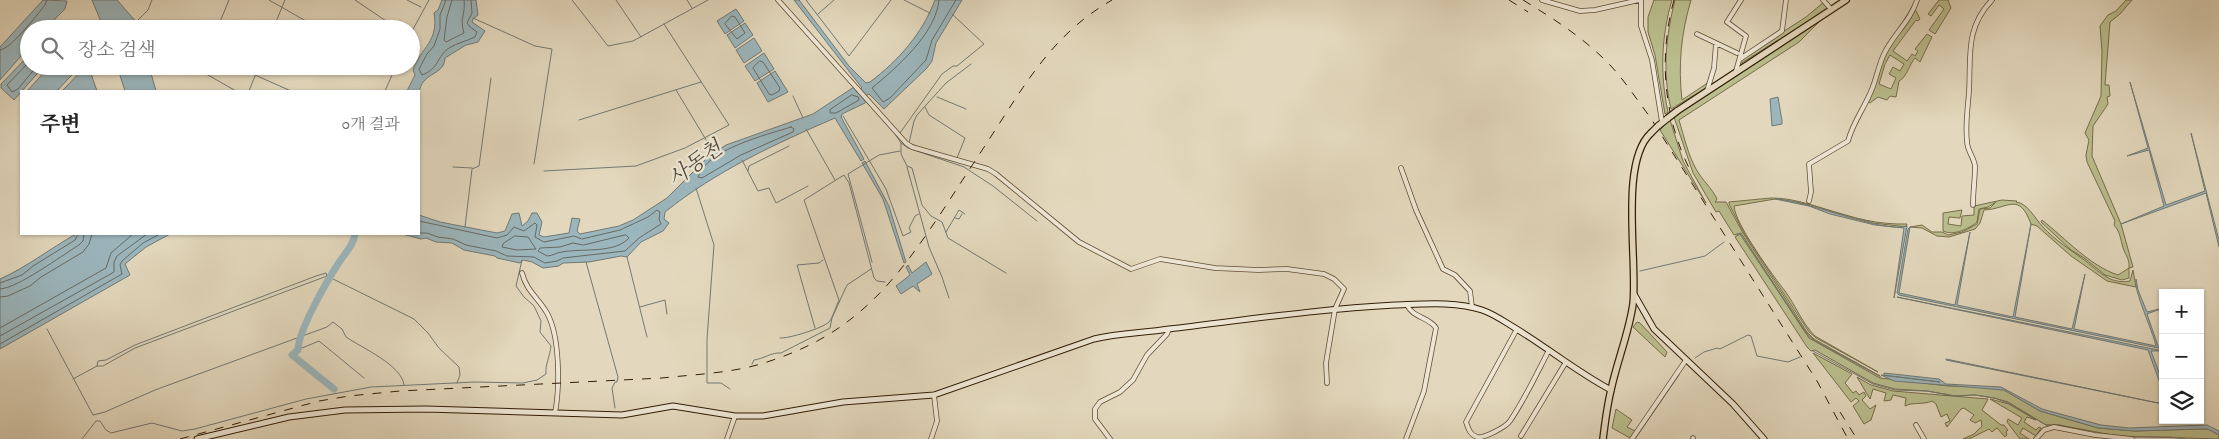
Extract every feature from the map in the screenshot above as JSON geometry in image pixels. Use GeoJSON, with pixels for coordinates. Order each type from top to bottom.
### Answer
{"type":"FeatureCollection","features":[{"type":"Feature","properties":{"kind":"main road"},"geometry":{"type":"LineString","coordinates":[[1602,439],[1611,390],[1634,294],[1632,258],[1634,170],[1638,152],[1651,133],[1677,111],[1846,0]]}},
{"type":"Feature","properties":{"kind":"main road"},"geometry":{"type":"LineString","coordinates":[[1634,294],[1654,329],[1733,404],[1764,439]]}},
{"type":"Feature","properties":{"kind":"main road"},"geometry":{"type":"LineString","coordinates":[[198,439],[289,417],[345,410],[426,409],[622,415],[673,406],[735,416],[763,416],[844,402],[934,395],[1094,339],[1254,317],[1335,309],[1407,305],[1472,307],[1489,312],[1549,350],[1590,379],[1611,390]]}},
{"type":"Feature","properties":{"kind":"street"},"geometry":{"type":"LineString","coordinates":[[778,0],[912,147],[996,174],[1079,242],[1131,269],[1160,259],[1215,268],[1258,270],[1287,268],[1324,274],[1334,279],[1344,289],[1335,309],[1326,363],[1327,383]]}},
{"type":"Feature","properties":{"kind":"street"},"geometry":{"type":"LineString","coordinates":[[1542,0],[1572,10],[1586,11],[1640,0],[1641,26],[1652,60],[1663,122]]}},
{"type":"Feature","properties":{"kind":"street"},"geometry":{"type":"LineString","coordinates":[[1736,71],[1746,36],[1727,22],[1741,0]]}},
{"type":"Feature","properties":{"kind":"street"},"geometry":{"type":"LineString","coordinates":[[1740,59],[1782,30],[1786,0]]}},
{"type":"Feature","properties":{"kind":"street"},"geometry":{"type":"LineString","coordinates":[[1824,0],[1831,10]]}},
{"type":"Feature","properties":{"kind":"street"},"geometry":{"type":"LineString","coordinates":[[1809,201],[1811,192],[1809,164],[1848,141],[1851,130],[1872,90],[1885,52],[1915,7],[1917,0]]}},
{"type":"Feature","properties":{"kind":"street"},"geometry":{"type":"LineString","coordinates":[[1973,205],[1975,167],[1974,160],[1968,152],[1966,139],[1970,82],[1969,50],[1975,27],[1992,0]]}},
{"type":"Feature","properties":{"kind":"street"},"geometry":{"type":"LineString","coordinates":[[1697,34],[1737,53]]}},
{"type":"Feature","properties":{"kind":"street"},"geometry":{"type":"LineString","coordinates":[[1707,91],[1714,68],[1716,43]]}},
{"type":"Feature","properties":{"kind":"street"},"geometry":{"type":"LineString","coordinates":[[1401,168],[1416,210],[1443,269],[1455,275],[1470,291],[1472,307]]}},
{"type":"Feature","properties":{"kind":"street"},"geometry":{"type":"LineString","coordinates":[[522,273],[528,290],[547,314],[557,344],[555,413]]}},
{"type":"Feature","properties":{"kind":"street"},"geometry":{"type":"LineString","coordinates":[[1406,439],[1424,391],[1436,328],[1433,324],[1411,312],[1407,305]]}},
{"type":"Feature","properties":{"kind":"street"},"geometry":{"type":"LineString","coordinates":[[1517,329],[1466,422],[1475,437],[1480,438],[1492,433],[1510,421],[1549,350]]}},
{"type":"Feature","properties":{"kind":"street"},"geometry":{"type":"LineString","coordinates":[[1110,439],[1095,419],[1095,409],[1100,402],[1120,392],[1133,380],[1147,355],[1168,334],[1169,330]]}},
{"type":"Feature","properties":{"kind":"street"},"geometry":{"type":"LineString","coordinates":[[1632,439],[1686,360]]}},
{"type":"Feature","properties":{"kind":"street"},"geometry":{"type":"LineString","coordinates":[[1521,436],[1566,362]]}},
{"type":"Feature","properties":{"kind":"street"},"geometry":{"type":"LineString","coordinates":[[931,439],[937,421],[934,395]]}},
{"type":"Feature","properties":{"kind":"street"},"geometry":{"type":"LineString","coordinates":[[727,439],[735,416]]}},
{"type":"Feature","properties":{"kind":"street"},"geometry":{"type":"LineString","coordinates":[[1916,425],[1924,439]]}},
{"type":"Feature","properties":{"kind":"street"},"geometry":{"type":"LineString","coordinates":[[2036,439],[2044,430],[2054,427],[2095,435],[2132,439]]}},
{"type":"Feature","properties":{"kind":"street"},"geometry":{"type":"LineString","coordinates":[[1492,433],[1494,439]]}},
{"type":"Feature","properties":{"kind":"green space"},"geometry":{"type":"Polygon","coordinates":[[[1654,0],[1672,0],[1668,14],[1663,56],[1665,98],[1668,112],[1665,114],[1655,55],[1648,32],[1648,17],[1654,0]]]}},
{"type":"Feature","properties":{"kind":"green space"},"geometry":{"type":"Polygon","coordinates":[[[1675,0],[1691,0],[1681,50],[1682,100],[1711,79],[1706,88],[1671,109],[1668,95],[1666,54],[1675,0]]]}},
{"type":"Feature","properties":{"kind":"green space"},"geometry":{"type":"Polygon","coordinates":[[[1939,0],[1948,0],[1951,8],[1935,34],[1929,30],[1944,9],[1939,5],[1931,16],[1928,14],[1939,0]]]}},
{"type":"Feature","properties":{"kind":"green space"},"geometry":{"type":"Polygon","coordinates":[[[2126,0],[2132,0],[2110,22],[2105,85],[2109,85],[2110,96],[2107,97],[2108,104],[2093,126],[2092,156],[2121,224],[2133,267],[2129,268],[2129,261],[2120,234],[2114,225],[2115,221],[2087,162],[2086,155],[2089,140],[2085,133],[2101,96],[2102,51],[2100,26],[2108,15],[2116,11],[2126,0]]]}},
{"type":"Feature","properties":{"kind":"green space"},"geometry":{"type":"Polygon","coordinates":[[[1824,2],[1829,8],[1740,64],[1741,59],[1806,17],[1824,2]]]}},
{"type":"Feature","properties":{"kind":"green space"},"geometry":{"type":"Polygon","coordinates":[[[1915,9],[1920,19],[1916,20],[1893,51],[1907,61],[1912,54],[1915,56],[1918,51],[1915,49],[1927,34],[1932,37],[1920,62],[1915,58],[1904,77],[1899,81],[1896,97],[1890,96],[1887,100],[1878,97],[1870,103],[1867,101],[1886,52],[1915,9]],[[1890,55],[1879,84],[1891,89],[1896,78],[1889,74],[1893,67],[1900,71],[1904,64],[1890,55]]]}},
{"type":"Feature","properties":{"kind":"green space"},"geometry":{"type":"Polygon","coordinates":[[[1822,19],[1799,42],[1679,120],[1693,163],[1698,173],[1715,195],[1717,199],[1715,202],[1726,202],[1743,233],[1807,332],[1814,339],[1880,376],[1815,341],[1805,332],[1741,233],[1734,235],[1719,211],[1716,212],[1693,173],[1674,117],[1822,19]]]}},
{"type":"Feature","properties":{"kind":"green space"},"geometry":{"type":"Polygon","coordinates":[[[1670,120],[1683,161],[1706,203],[1660,130],[1670,120]]]}},
{"type":"Feature","properties":{"kind":"green space"},"geometry":{"type":"Polygon","coordinates":[[[1778,198],[1810,205],[1775,199],[1734,206],[1748,237],[1810,331],[1815,336],[1878,372],[1816,338],[1809,332],[1744,233],[1729,202],[1778,198]]]}},
{"type":"Feature","properties":{"kind":"green space"},"geometry":{"type":"Polygon","coordinates":[[[2002,200],[2017,201],[2024,205],[2052,236],[2110,279],[2123,282],[2130,281],[2133,270],[2136,287],[2107,281],[2071,256],[2037,226],[2031,224],[2027,214],[2017,205],[2012,204],[1984,210],[1980,223],[1975,229],[1949,237],[1937,236],[1922,228],[1910,227],[1922,225],[1932,232],[1942,232],[1948,235],[1962,232],[1977,224],[1980,209],[1990,208],[1996,202],[1988,207],[1979,209],[1977,222],[1970,227],[1956,232],[1943,231],[1943,213],[1962,210],[1960,218],[1949,217],[1948,224],[1961,226],[1962,216],[1974,215],[1974,206],[2002,200]]]}},
{"type":"Feature","properties":{"kind":"green space"},"geometry":{"type":"Polygon","coordinates":[[[1854,217],[1877,222],[1907,224],[1906,227],[1873,223],[1854,217]]]}},
{"type":"Feature","properties":{"kind":"green space"},"geometry":{"type":"Polygon","coordinates":[[[2042,220],[2078,251],[2108,271],[2118,275],[2129,268],[2129,278],[2122,280],[2105,275],[2071,250],[2041,222],[2042,220]]]}},
{"type":"Feature","properties":{"kind":"green space"},"geometry":{"type":"Polygon","coordinates":[[[1740,234],[1809,338],[1880,378],[2004,390],[2040,411],[2098,428],[2135,431],[2208,429],[2219,435],[2219,439],[2118,436],[2059,425],[2046,425],[2008,402],[1994,398],[1975,395],[1955,396],[1927,391],[1895,389],[1873,383],[1815,350],[1811,351],[1807,347],[1735,237],[1740,234]]]}},
{"type":"Feature","properties":{"kind":"green space"},"geometry":{"type":"Polygon","coordinates":[[[1637,322],[1667,352],[1665,357],[1633,327],[1637,322]]]}},
{"type":"Feature","properties":{"kind":"green space"},"geometry":{"type":"Polygon","coordinates":[[[1813,353],[1852,374],[1845,383],[1853,393],[1856,391],[1859,395],[1864,392],[1866,396],[1862,400],[1870,409],[1876,405],[1871,420],[1864,424],[1853,406],[1859,401],[1856,398],[1851,402],[1813,353]]]}},
{"type":"Feature","properties":{"kind":"green space"},"geometry":{"type":"Polygon","coordinates":[[[1857,377],[1871,385],[1893,391],[1988,399],[1982,410],[2001,425],[2004,425],[2008,430],[2006,432],[2007,435],[2005,437],[1997,428],[1992,432],[1989,429],[1969,439],[1963,439],[1974,434],[1982,426],[1981,420],[1975,423],[1970,420],[1974,415],[1964,408],[1961,409],[1947,427],[1945,423],[1950,421],[1947,414],[1941,417],[1936,404],[1932,401],[1905,406],[1906,398],[1893,395],[1891,400],[1884,401],[1886,393],[1873,389],[1870,399],[1857,377]]]}},
{"type":"Feature","properties":{"kind":"green space"},"geometry":{"type":"Polygon","coordinates":[[[1990,399],[2009,404],[2036,420],[2027,417],[2024,422],[2036,430],[2039,427],[2041,428],[2036,436],[2023,428],[2020,433],[2029,439],[2020,439],[2007,422],[2008,419],[2018,425],[2022,418],[1990,399]]]}},
{"type":"Feature","properties":{"kind":"green space"},"geometry":{"type":"Polygon","coordinates":[[[1616,409],[1632,420],[1627,427],[1635,431],[1630,438],[1612,428],[1616,409]]]}},
{"type":"Feature","properties":{"kind":"water"},"geometry":{"type":"Polygon","coordinates":[[[43,0],[67,1],[65,9],[54,20],[25,20],[43,0]]]}},
{"type":"Feature","properties":{"kind":"water"},"geometry":{"type":"Polygon","coordinates":[[[92,0],[117,0],[134,20],[100,20],[92,0]]]}},
{"type":"Feature","properties":{"kind":"water"},"geometry":{"type":"Polygon","coordinates":[[[442,0],[476,0],[478,15],[472,22],[485,31],[478,42],[466,45],[445,58],[443,66],[424,81],[420,90],[408,90],[415,75],[420,75],[420,56],[432,38],[435,23],[434,13],[438,10],[442,0]]]}},
{"type":"Feature","properties":{"kind":"water"},"geometry":{"type":"Polygon","coordinates":[[[794,0],[799,0],[849,66],[866,83],[881,74],[909,46],[930,12],[935,0],[962,0],[936,43],[932,61],[927,68],[884,109],[869,94],[866,96],[865,103],[842,114],[841,117],[864,159],[861,161],[835,118],[768,148],[725,171],[684,197],[665,212],[664,219],[669,223],[663,231],[641,242],[627,257],[621,256],[589,262],[563,263],[559,266],[543,268],[532,262],[523,260],[520,263],[464,250],[452,243],[436,242],[426,238],[421,239],[406,235],[420,235],[420,215],[440,222],[497,233],[505,231],[512,214],[519,213],[522,226],[528,221],[532,213],[537,213],[542,222],[539,235],[544,237],[569,233],[572,218],[580,219],[577,231],[580,234],[619,226],[633,220],[667,198],[708,157],[726,145],[813,114],[854,87],[857,92],[862,88],[794,0]]]}},
{"type":"Feature","properties":{"kind":"water"},"geometry":{"type":"Polygon","coordinates":[[[736,9],[744,21],[725,34],[717,21],[736,9]]]}},
{"type":"Feature","properties":{"kind":"water"},"geometry":{"type":"Polygon","coordinates":[[[745,23],[753,35],[735,48],[727,35],[745,23]]]}},
{"type":"Feature","properties":{"kind":"water"},"geometry":{"type":"Polygon","coordinates":[[[20,25],[20,57],[0,80],[0,47],[20,25]]]}},
{"type":"Feature","properties":{"kind":"water"},"geometry":{"type":"Polygon","coordinates":[[[754,38],[762,51],[744,63],[736,50],[754,38]]]}},
{"type":"Feature","properties":{"kind":"water"},"geometry":{"type":"Polygon","coordinates":[[[764,53],[774,69],[755,81],[745,66],[764,53]]]}},
{"type":"Feature","properties":{"kind":"water"},"geometry":{"type":"Polygon","coordinates":[[[20,64],[20,75],[36,75],[23,90],[20,90],[20,93],[14,100],[1,88],[1,84],[20,64]]]}},
{"type":"Feature","properties":{"kind":"water"},"geometry":{"type":"Polygon","coordinates":[[[775,71],[788,92],[768,102],[757,83],[775,71]]]}},
{"type":"Feature","properties":{"kind":"water"},"geometry":{"type":"Polygon","coordinates":[[[42,75],[72,75],[58,90],[28,90],[42,75]]]}},
{"type":"Feature","properties":{"kind":"water"},"geometry":{"type":"Polygon","coordinates":[[[77,75],[91,75],[97,90],[63,90],[77,75]]]}},
{"type":"Feature","properties":{"kind":"water"},"geometry":{"type":"Polygon","coordinates":[[[120,75],[152,75],[156,90],[125,90],[120,75]]]}},
{"type":"Feature","properties":{"kind":"water"},"geometry":{"type":"Polygon","coordinates":[[[2130,82],[2166,205],[2205,191],[2191,133],[2219,240],[2219,247],[2206,193],[2121,224],[2164,206],[2149,150],[2127,156],[2148,148],[2130,82]]]}},
{"type":"Feature","properties":{"kind":"water"},"geometry":{"type":"Polygon","coordinates":[[[1778,97],[1782,124],[1772,126],[1770,99],[1778,97]]]}},
{"type":"Feature","properties":{"kind":"water"},"geometry":{"type":"Polygon","coordinates":[[[865,161],[889,206],[906,262],[904,263],[883,199],[862,163],[865,161]]]}},
{"type":"Feature","properties":{"kind":"water"},"geometry":{"type":"Polygon","coordinates":[[[1775,199],[1806,205],[1881,225],[1896,227],[1875,225],[1830,214],[1809,206],[1775,199]]]}},
{"type":"Feature","properties":{"kind":"water"},"geometry":{"type":"Polygon","coordinates":[[[2031,224],[2015,317],[2072,329],[2085,274],[2074,329],[2156,346],[2137,292],[2136,279],[2138,290],[2147,312],[2159,309],[2147,314],[2159,348],[1899,295],[1897,293],[1908,229],[1910,227],[1899,293],[1955,305],[1970,232],[1957,305],[2013,317],[2031,224]]]}},
{"type":"Feature","properties":{"kind":"water"},"geometry":{"type":"Polygon","coordinates":[[[1907,226],[1894,298],[1904,228],[1896,227],[1907,226]]]}},
{"type":"Feature","properties":{"kind":"water"},"geometry":{"type":"Polygon","coordinates":[[[74,235],[168,235],[146,247],[125,264],[130,275],[0,349],[0,279],[20,269],[74,235]]]}},
{"type":"Feature","properties":{"kind":"water"},"geometry":{"type":"Polygon","coordinates":[[[926,262],[932,274],[917,284],[920,292],[913,286],[901,294],[896,286],[910,275],[906,267],[908,265],[912,273],[926,262]]]}},
{"type":"Feature","properties":{"kind":"water"},"geometry":{"type":"Polygon","coordinates":[[[1897,297],[2159,350],[2151,351],[2159,372],[2159,380],[2148,350],[1897,297]]]}},
{"type":"Feature","properties":{"kind":"water"},"geometry":{"type":"Polygon","coordinates":[[[1946,359],[2159,403],[1946,360],[1946,359]]]}},
{"type":"Feature","properties":{"kind":"water"},"geometry":{"type":"Polygon","coordinates":[[[1884,373],[1939,379],[1946,384],[2001,387],[2042,409],[2101,425],[2129,428],[2207,425],[2219,431],[2219,435],[2208,429],[2135,431],[2098,428],[2040,411],[2004,390],[1894,381],[1881,375],[1940,382],[1890,376],[1884,375],[1884,373]]]}},
{"type":"Feature","properties":{"kind":"waterway"},"geometry":{"type":"LineString","coordinates":[[138,20],[148,10],[152,0]]}},
{"type":"Feature","properties":{"kind":"waterway"},"geometry":{"type":"LineString","coordinates":[[221,20],[229,0]]}},
{"type":"Feature","properties":{"kind":"waterway"},"geometry":{"type":"LineString","coordinates":[[269,0],[304,20]]}},
{"type":"Feature","properties":{"kind":"waterway"},"geometry":{"type":"LineString","coordinates":[[277,20],[285,0]]}},
{"type":"Feature","properties":{"kind":"waterway"},"geometry":{"type":"LineString","coordinates":[[355,0],[385,20]]}},
{"type":"Feature","properties":{"kind":"waterway"},"geometry":{"type":"LineString","coordinates":[[407,0],[421,7]]}},
{"type":"Feature","properties":{"kind":"waterway"},"geometry":{"type":"LineString","coordinates":[[418,20],[429,0]]}},
{"type":"Feature","properties":{"kind":"waterway"},"geometry":{"type":"LineString","coordinates":[[572,0],[608,46],[633,41],[708,0]]}},
{"type":"Feature","properties":{"kind":"waterway"},"geometry":{"type":"LineString","coordinates":[[616,0],[641,37]]}},
{"type":"Feature","properties":{"kind":"waterway"},"geometry":{"type":"LineString","coordinates":[[687,0],[692,8]]}},
{"type":"Feature","properties":{"kind":"waterway"},"geometry":{"type":"LineString","coordinates":[[806,0],[849,56],[891,0]]}},
{"type":"Feature","properties":{"kind":"waterway"},"geometry":{"type":"LineString","coordinates":[[818,14],[834,0]]}},
{"type":"Feature","properties":{"kind":"waterway"},"geometry":{"type":"LineString","coordinates":[[904,0],[930,13]]}},
{"type":"Feature","properties":{"kind":"waterway"},"geometry":{"type":"LineString","coordinates":[[900,133],[942,74],[953,66],[957,66],[984,44],[952,14]]}},
{"type":"Feature","properties":{"kind":"waterway"},"geometry":{"type":"LineString","coordinates":[[473,18],[535,46],[552,49],[534,164]]}},
{"type":"Feature","properties":{"kind":"waterway","name":"사동천"},"geometry":{"type":"LineString","coordinates":[[544,171],[636,166],[685,148],[729,125],[664,24]]}},
{"type":"Feature","properties":{"kind":"waterway"},"geometry":{"type":"LineString","coordinates":[[909,143],[917,115],[946,83],[971,64]]}},
{"type":"Feature","properties":{"kind":"waterway"},"geometry":{"type":"LineString","coordinates":[[208,75],[234,90]]}},
{"type":"Feature","properties":{"kind":"waterway"},"geometry":{"type":"LineString","coordinates":[[255,75],[289,90]]}},
{"type":"Feature","properties":{"kind":"waterway"},"geometry":{"type":"LineString","coordinates":[[249,90],[255,75]]}},
{"type":"Feature","properties":{"kind":"waterway"},"geometry":{"type":"LineString","coordinates":[[385,90],[392,75]]}},
{"type":"Feature","properties":{"kind":"waterway"},"geometry":{"type":"LineString","coordinates":[[465,227],[472,169],[479,166],[491,78]]}},
{"type":"Feature","properties":{"kind":"waterway"},"geometry":{"type":"LineString","coordinates":[[579,120],[701,82]]}},
{"type":"Feature","properties":{"kind":"waterway","name":"사동천"},"geometry":{"type":"LineString","coordinates":[[676,90],[714,153]]}},
{"type":"Feature","properties":{"kind":"waterway"},"geometry":{"type":"LineString","coordinates":[[793,96],[803,118]]}},
{"type":"Feature","properties":{"kind":"waterway"},"geometry":{"type":"LineString","coordinates":[[937,97],[966,109]]}},
{"type":"Feature","properties":{"kind":"waterway"},"geometry":{"type":"LineString","coordinates":[[866,101],[873,109]]}},
{"type":"Feature","properties":{"kind":"waterway"},"geometry":{"type":"LineString","coordinates":[[925,107],[929,115],[965,138],[957,158]]}},
{"type":"Feature","properties":{"kind":"waterway"},"geometry":{"type":"LineString","coordinates":[[843,116],[886,189],[903,236],[911,232],[909,228],[915,216],[919,214]]}},
{"type":"Feature","properties":{"kind":"waterway"},"geometry":{"type":"LineString","coordinates":[[806,129],[835,180]]}},
{"type":"Feature","properties":{"kind":"waterway"},"geometry":{"type":"LineString","coordinates":[[893,131],[901,143],[908,148],[964,167],[993,186],[1037,221]]}},
{"type":"Feature","properties":{"kind":"waterway"},"geometry":{"type":"LineString","coordinates":[[901,143],[901,154],[907,166],[912,168],[922,205],[931,216],[942,222],[948,238],[1006,273]]}},
{"type":"Feature","properties":{"kind":"waterway"},"geometry":{"type":"LineString","coordinates":[[909,143],[924,149]]}},
{"type":"Feature","properties":{"kind":"waterway"},"geometry":{"type":"LineString","coordinates":[[748,171],[749,166],[789,146]]}},
{"type":"Feature","properties":{"kind":"waterway"},"geometry":{"type":"LineString","coordinates":[[872,262],[848,174],[879,155],[900,151]]}},
{"type":"Feature","properties":{"kind":"waterway"},"geometry":{"type":"LineString","coordinates":[[742,160],[758,191],[769,188],[776,203],[808,186]]}},
{"type":"Feature","properties":{"kind":"waterway"},"geometry":{"type":"LineString","coordinates":[[453,167],[472,168]]}},
{"type":"Feature","properties":{"kind":"waterway"},"geometry":{"type":"LineString","coordinates":[[907,167],[929,247],[949,298]]}},
{"type":"Feature","properties":{"kind":"waterway"},"geometry":{"type":"LineString","coordinates":[[780,338],[797,335],[826,324],[829,322],[839,300],[804,200],[844,175],[849,183],[874,278],[877,281],[885,282]]}},
{"type":"Feature","properties":{"kind":"waterway","name":"사동천"},"geometry":{"type":"LineString","coordinates":[[696,188],[714,245],[707,339],[707,383],[721,383],[730,389]]}},
{"type":"Feature","properties":{"kind":"waterway"},"geometry":{"type":"LineString","coordinates":[[946,232],[959,210],[965,214]]}},
{"type":"Feature","properties":{"kind":"waterway"},"geometry":{"type":"LineString","coordinates":[[955,218],[959,219],[962,214]]}},
{"type":"Feature","properties":{"kind":"waterway"},"geometry":{"type":"LineString","coordinates":[[1736,235],[1740,233],[1810,338],[1881,377]]}},
{"type":"Feature","properties":{"kind":"waterway"},"geometry":{"type":"LineString","coordinates":[[334,389],[292,355],[298,350],[299,342],[314,306],[340,260],[351,246],[355,235]]}},
{"type":"Feature","properties":{"kind":"waterway"},"geometry":{"type":"LineString","coordinates":[[1640,271],[1705,256],[1724,242]]}},
{"type":"Feature","properties":{"kind":"waterway"},"geometry":{"type":"LineString","coordinates":[[627,257],[647,337]]}},
{"type":"Feature","properties":{"kind":"waterway"},"geometry":{"type":"LineString","coordinates":[[82,439],[96,421],[100,421],[106,430],[111,433],[152,423],[182,431],[306,399],[371,387],[475,382],[523,383],[537,380],[546,374],[551,346],[540,332],[541,321],[534,306],[516,286],[522,260]]}},
{"type":"Feature","properties":{"kind":"waterway"},"geometry":{"type":"LineString","coordinates":[[815,328],[797,265],[819,263],[823,260]]}},
{"type":"Feature","properties":{"kind":"waterway"},"geometry":{"type":"LineString","coordinates":[[586,262],[618,377],[617,382],[615,382],[612,388],[615,408]]}},
{"type":"Feature","properties":{"kind":"waterway"},"geometry":{"type":"LineString","coordinates":[[752,364],[754,360],[781,353],[830,328],[832,318],[847,285],[871,269]]}},
{"type":"Feature","properties":{"kind":"waterway"},"geometry":{"type":"LineString","coordinates":[[97,366],[98,361],[106,360],[135,345],[316,276],[326,273],[327,276]]}},
{"type":"Feature","properties":{"kind":"waterway"},"geometry":{"type":"LineString","coordinates":[[73,379],[97,366],[103,366],[135,348],[327,276],[414,319],[439,348],[459,367],[460,375],[457,383]]}},
{"type":"Feature","properties":{"kind":"waterway"},"geometry":{"type":"LineString","coordinates":[[640,307],[665,300],[667,314]]}},
{"type":"Feature","properties":{"kind":"waterway"},"geometry":{"type":"LineString","coordinates":[[47,329],[93,415],[105,412],[155,390],[327,327],[333,322],[342,329],[346,337],[389,364],[402,378],[404,385]]}},
{"type":"Feature","properties":{"kind":"waterway"},"geometry":{"type":"LineString","coordinates":[[1695,358],[1704,352],[1717,348],[1720,349],[1748,335],[1751,336],[1757,356],[1788,362],[1800,357]]}},
{"type":"Feature","properties":{"kind":"waterway"},"geometry":{"type":"LineString","coordinates":[[298,347],[302,348],[319,341],[364,378]]}},
{"type":"Feature","properties":{"kind":"waterway"},"geometry":{"type":"LineString","coordinates":[[1813,351],[1873,384],[1895,390],[1927,391],[1955,396],[1975,395],[1994,398],[2008,403],[2046,425],[2059,425],[2077,430]]}},
{"type":"Feature","properties":{"kind":"waterway"},"geometry":{"type":"LineString","coordinates":[[1635,439],[1679,375]]}},
{"type":"Feature","properties":{"kind":"waterway"},"geometry":{"type":"LineString","coordinates":[[2133,437],[2186,439]]}},
{"type":"Feature","properties":{"kind":"railway"},"geometry":{"type":"LineString","coordinates":[[180,439],[319,401],[349,396],[400,391],[662,378],[703,374],[757,365],[801,349],[828,335],[852,318],[893,279],[929,231],[1036,69],[1062,38],[1112,0]]}},
{"type":"Feature","properties":{"kind":"railway"},"geometry":{"type":"LineString","coordinates":[[1509,0],[1528,12]]}},
{"type":"Feature","properties":{"kind":"railway"},"geometry":{"type":"LineString","coordinates":[[1523,0],[1590,46],[1621,77],[1650,117],[1817,381],[1848,439]]}},
{"type":"Feature","properties":{"kind":"railway"},"geometry":{"type":"LineString","coordinates":[[1674,0],[1666,44],[1666,88],[1675,131],[1691,172]]}},
{"type":"Feature","properties":{"kind":"railway"},"geometry":{"type":"LineString","coordinates":[[1840,412],[1857,439]]}}]}
